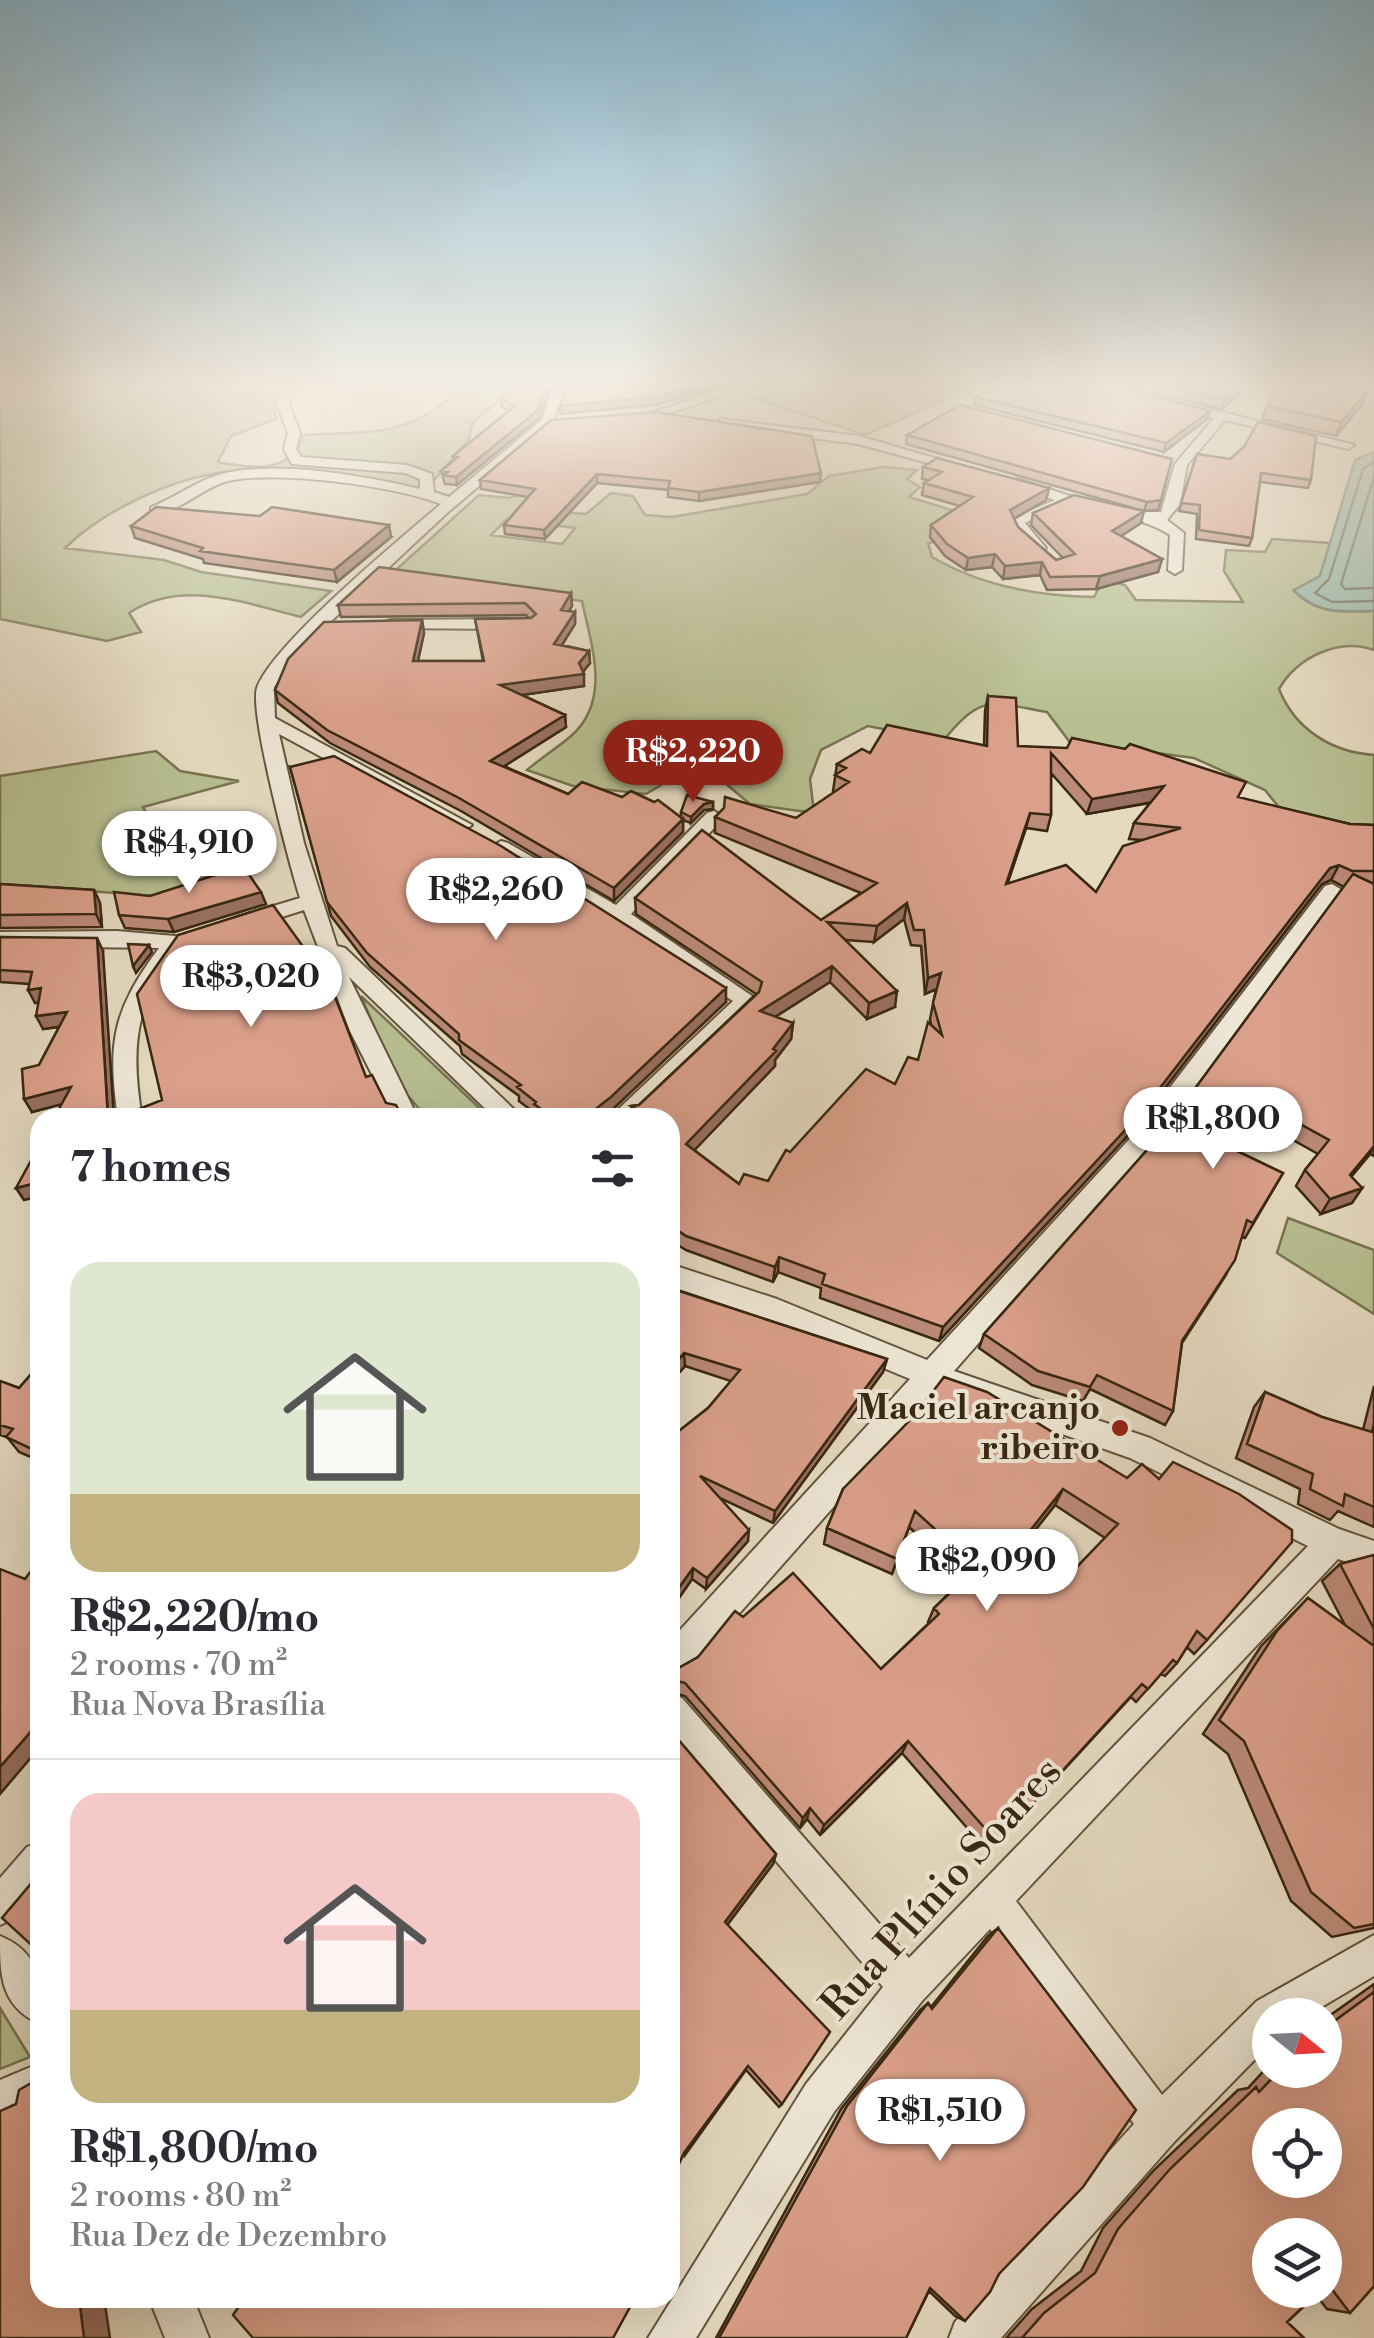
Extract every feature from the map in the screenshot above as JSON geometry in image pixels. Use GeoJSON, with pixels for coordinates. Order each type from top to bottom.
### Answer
{"type":"FeatureCollection","features":[{"type":"Feature","properties":{"kind":"street"},"geometry":{"type":"LineString","coordinates":[[156,510],[185,495]]}},
{"type":"Feature","properties":{"kind":"street"},"geometry":{"type":"LineString","coordinates":[[428,495],[452,503]]}},
{"type":"Feature","properties":{"kind":"street"},"geometry":{"type":"LineString","coordinates":[[400,1108],[376,1064],[311,901],[279,782],[265,689],[272,672],[316,626],[462,495]]}},
{"type":"Feature","properties":{"kind":"street"},"geometry":{"type":"LineString","coordinates":[[1061,495],[1116,514],[1156,519],[1166,516],[1176,495]]}},
{"type":"Feature","properties":{"kind":"street"},"geometry":{"type":"LineString","coordinates":[[1048,556],[1017,527],[1018,521],[1071,498]]}},
{"type":"Feature","properties":{"kind":"street"},"geometry":{"type":"LineString","coordinates":[[1156,519],[1177,533],[1175,570]]}},
{"type":"Feature","properties":{"kind":"street"},"geometry":{"type":"LineString","coordinates":[[374,626],[526,624]]}},
{"type":"Feature","properties":{"kind":"street"},"geometry":{"type":"LineString","coordinates":[[316,626],[335,626]]}},
{"type":"Feature","properties":{"kind":"street"},"geometry":{"type":"LineString","coordinates":[[268,720],[349,761],[618,915],[747,1000],[632,1108]]}},
{"type":"Feature","properties":{"kind":"street"},"geometry":{"type":"LineString","coordinates":[[618,915],[714,818]]}},
{"type":"Feature","properties":{"kind":"street"},"geometry":{"type":"LineString","coordinates":[[680,1655],[1144,1139],[1332,890]]}},
{"type":"Feature","properties":{"kind":"street"},"geometry":{"type":"LineString","coordinates":[[226,928],[311,901]]}},
{"type":"Feature","properties":{"kind":"street"},"geometry":{"type":"LineString","coordinates":[[0,938],[183,941],[133,997],[119,1050],[128,1108]]}},
{"type":"Feature","properties":{"kind":"street"},"geometry":{"type":"LineString","coordinates":[[330,946],[500,1108]]}},
{"type":"Feature","properties":{"kind":"street"},"geometry":{"type":"LineString","coordinates":[[680,1278],[766,1307],[933,1376],[1140,1448],[1333,1542],[1374,1556]]}},
{"type":"Feature","properties":{"kind":"street","name":"Rua Plínio Soares"},"geometry":{"type":"LineString","coordinates":[[670,2338],[820,2098],[908,1987],[1333,1542]]}},
{"type":"Feature","properties":{"kind":"street"},"geometry":{"type":"LineString","coordinates":[[680,1722],[908,1987]]}},
{"type":"Feature","properties":{"kind":"street"},"geometry":{"type":"LineString","coordinates":[[0,1906],[30,1872]]}},
{"type":"Feature","properties":{"kind":"street"},"geometry":{"type":"LineString","coordinates":[[991,1900],[1160,2126]]}},
{"type":"Feature","properties":{"kind":"street"},"geometry":{"type":"LineString","coordinates":[[0,1954],[30,1992]]}},
{"type":"Feature","properties":{"kind":"street"},"geometry":{"type":"LineString","coordinates":[[1301,1998],[1374,1954]]}},
{"type":"Feature","properties":{"kind":"street"},"geometry":{"type":"LineString","coordinates":[[971,2338],[1160,2126],[1252,2035]]}},
{"type":"Feature","properties":{"kind":"street"},"geometry":{"type":"LineString","coordinates":[[0,2101],[30,2088]]}},
{"type":"Feature","properties":{"kind":"street"},"geometry":{"type":"LineString","coordinates":[[175,2308],[186,2338]]}},
{"type":"Feature","properties":{"kind":"shaded area"},"geometry":{"type":"Polygon","coordinates":[[[0,495],[146,495],[101,519],[65,548],[164,560],[201,572],[331,591],[301,617],[235,600],[170,597],[129,613],[141,632],[107,641],[0,619],[0,495]]]}},
{"type":"Feature","properties":{"kind":"shaded area"},"geometry":{"type":"Polygon","coordinates":[[[479,495],[532,495],[541,511],[586,514],[608,495],[626,495],[633,496],[645,515],[672,517],[801,495],[911,495],[955,511],[960,537],[928,543],[932,557],[951,567],[1010,588],[1052,594],[1094,597],[1103,580],[1125,585],[1136,600],[1243,602],[1224,571],[1226,550],[1265,552],[1272,539],[1330,543],[1320,576],[1294,591],[1321,608],[1374,611],[1374,650],[1346,646],[1320,653],[1296,668],[1279,689],[1295,716],[1316,736],[1343,749],[1374,755],[1374,835],[1286,816],[1265,790],[1194,758],[1069,741],[1047,712],[1000,704],[978,708],[943,741],[868,726],[821,750],[810,779],[814,813],[750,804],[725,783],[678,775],[646,794],[573,786],[527,770],[571,736],[584,722],[591,706],[595,672],[582,601],[389,576],[479,495]],[[507,519],[491,535],[562,544],[575,528],[507,519]]]}},
{"type":"Feature","properties":{"kind":"shaded area"},"geometry":{"type":"Polygon","coordinates":[[[156,751],[180,771],[239,781],[143,807],[169,855],[217,840],[218,825],[252,816],[273,857],[152,896],[0,884],[0,776],[156,751]]]}},
{"type":"Feature","properties":{"kind":"shaded area"},"geometry":{"type":"Polygon","coordinates":[[[361,996],[479,1108],[418,1108],[399,1085],[361,996]]]}},
{"type":"Feature","properties":{"kind":"shaded area"},"geometry":{"type":"Polygon","coordinates":[[[1288,1218],[1374,1250],[1374,1314],[1277,1253],[1288,1218]]]}},
{"type":"Feature","properties":{"kind":"shaded area"},"geometry":{"type":"Polygon","coordinates":[[[0,2008],[30,2057],[0,2069],[0,2008]]]}},
{"type":"Feature","properties":{"kind":"water"},"geometry":{"type":"Polygon","coordinates":[[[1344,495],[1374,495],[1374,611],[1321,608],[1294,590],[1320,576],[1344,495]]]}},
{"type":"Feature","properties":{"kind":"building"},"geometry":{"type":"Polygon","coordinates":[[[530,495],[577,495],[544,530],[504,525],[530,495]]]}},
{"type":"Feature","properties":{"kind":"building"},"geometry":{"type":"Polygon","coordinates":[[[966,495],[1036,495],[1010,510],[1018,527],[1056,560],[1075,554],[1033,513],[1074,495],[1144,511],[1112,531],[1162,559],[1100,576],[1050,577],[1042,562],[1005,566],[995,554],[968,558],[947,544],[931,525],[973,497],[966,495]]]}},
{"type":"Feature","properties":{"kind":"building"},"geometry":{"type":"Polygon","coordinates":[[[1122,495],[1162,495],[1161,500],[1147,502],[1122,495]]]}},
{"type":"Feature","properties":{"kind":"building"},"geometry":{"type":"Polygon","coordinates":[[[1184,495],[1258,495],[1252,538],[1199,530],[1200,505],[1181,503],[1184,495]]]}},
{"type":"Feature","properties":{"kind":"building"},"geometry":{"type":"Polygon","coordinates":[[[156,507],[260,516],[272,507],[389,525],[334,570],[200,551],[203,548],[131,526],[156,507]]]}},
{"type":"Feature","properties":{"kind":"building"},"geometry":{"type":"Polygon","coordinates":[[[379,567],[571,593],[561,610],[575,612],[554,644],[589,651],[579,663],[584,674],[500,685],[565,715],[490,761],[568,794],[582,782],[622,797],[631,791],[654,802],[658,800],[683,819],[614,888],[459,798],[327,730],[275,690],[288,659],[324,622],[422,620],[413,661],[484,661],[475,619],[531,618],[536,614],[525,603],[338,605],[379,567]]]}},
{"type":"Feature","properties":{"kind":"building"},"geometry":{"type":"Polygon","coordinates":[[[988,696],[1016,698],[1018,746],[1067,748],[1072,738],[1125,749],[1130,744],[1246,782],[1238,797],[1350,824],[1374,825],[1374,871],[1352,871],[1339,865],[1330,868],[1139,1115],[943,1327],[822,1284],[825,1274],[779,1257],[775,1267],[680,1232],[680,1108],[631,1106],[639,1105],[759,992],[762,982],[635,898],[702,830],[821,920],[877,883],[715,817],[724,808],[725,797],[796,818],[849,782],[835,775],[846,768],[837,764],[862,749],[870,753],[887,725],[987,746],[988,696]],[[1051,753],[1051,815],[1030,813],[1006,884],[1066,865],[1096,892],[1123,846],[1181,828],[1134,823],[1164,786],[1092,799],[1051,753]],[[907,903],[877,926],[827,922],[897,991],[869,1003],[832,966],[760,1011],[793,1023],[773,1049],[776,1051],[686,1144],[739,1184],[744,1174],[768,1181],[786,1150],[790,1152],[866,1069],[895,1084],[908,1057],[918,1060],[928,1022],[942,1035],[933,1003],[941,973],[928,978],[924,930],[914,930],[907,903]]]}},
{"type":"Feature","properties":{"kind":"building"},"geometry":{"type":"Polygon","coordinates":[[[334,756],[501,846],[726,988],[597,1108],[540,1108],[517,1087],[521,1085],[459,1040],[459,1034],[367,953],[327,902],[290,767],[334,756]]]}},
{"type":"Feature","properties":{"kind":"building"},"geometry":{"type":"Polygon","coordinates":[[[687,795],[713,802],[704,804],[691,817],[681,812],[687,795]]]}},
{"type":"Feature","properties":{"kind":"building"},"geometry":{"type":"Polygon","coordinates":[[[243,866],[261,892],[168,919],[119,915],[114,892],[150,896],[243,866]]]}},
{"type":"Feature","properties":{"kind":"building"},"geometry":{"type":"Polygon","coordinates":[[[1353,874],[1374,884],[1374,1146],[1350,1175],[1362,1188],[1330,1199],[1305,1170],[1329,1140],[1269,1107],[1239,1152],[1283,1173],[1253,1223],[1247,1220],[1235,1260],[1182,1341],[1173,1411],[1097,1375],[1090,1387],[1038,1371],[984,1334],[1163,1132],[1353,874]]]}},
{"type":"Feature","properties":{"kind":"building"},"geometry":{"type":"Polygon","coordinates":[[[0,884],[94,890],[96,914],[0,915],[0,884]]]}},
{"type":"Feature","properties":{"kind":"building"},"geometry":{"type":"Polygon","coordinates":[[[273,905],[330,984],[366,1077],[372,1075],[386,1103],[398,1108],[142,1108],[162,1100],[137,994],[178,935],[273,905]]]}},
{"type":"Feature","properties":{"kind":"building"},"geometry":{"type":"Polygon","coordinates":[[[0,937],[97,938],[107,1108],[59,1108],[71,1087],[24,1099],[22,1069],[39,1065],[67,1012],[36,1016],[41,988],[28,990],[32,972],[0,970],[0,937]]]}},
{"type":"Feature","properties":{"kind":"building"},"geometry":{"type":"Polygon","coordinates":[[[128,944],[149,945],[133,966],[128,944]]]}},
{"type":"Feature","properties":{"kind":"building"},"geometry":{"type":"Polygon","coordinates":[[[30,1162],[30,1184],[16,1188],[30,1162]]]}},
{"type":"Feature","properties":{"kind":"building"},"geometry":{"type":"Polygon","coordinates":[[[680,1291],[887,1359],[775,1511],[700,1476],[749,1530],[707,1578],[693,1568],[680,1586],[680,1430],[708,1408],[740,1370],[684,1353],[680,1358],[680,1291]]]}},
{"type":"Feature","properties":{"kind":"building"},"geometry":{"type":"Polygon","coordinates":[[[30,1375],[30,1448],[6,1437],[13,1429],[0,1425],[0,1381],[19,1388],[30,1375]]]}},
{"type":"Feature","properties":{"kind":"building"},"geometry":{"type":"Polygon","coordinates":[[[944,1377],[987,1392],[1127,1478],[1142,1464],[1159,1479],[1173,1462],[1239,1494],[1292,1530],[1292,1542],[1207,1640],[1197,1631],[1177,1663],[1173,1660],[1148,1689],[1142,1684],[997,1842],[908,1741],[824,1825],[810,1808],[803,1818],[680,1682],[680,1667],[698,1657],[735,1611],[743,1617],[793,1573],[881,1669],[939,1614],[934,1608],[977,1567],[915,1511],[897,1559],[827,1528],[843,1489],[914,1416],[944,1377]],[[1063,1489],[1029,1532],[1072,1572],[1118,1524],[1063,1489]]]}},
{"type":"Feature","properties":{"kind":"building"},"geometry":{"type":"Polygon","coordinates":[[[1265,1392],[1322,1417],[1372,1432],[1374,1423],[1374,1507],[1345,1494],[1343,1506],[1310,1489],[1313,1474],[1247,1444],[1265,1392]]]}},
{"type":"Feature","properties":{"kind":"building"},"geometry":{"type":"Polygon","coordinates":[[[1374,1555],[1374,1629],[1340,1564],[1374,1555]]]}},
{"type":"Feature","properties":{"kind":"building"},"geometry":{"type":"Polygon","coordinates":[[[0,1569],[25,1579],[30,1572],[30,1732],[0,1767],[0,1569]]]}},
{"type":"Feature","properties":{"kind":"building"},"geometry":{"type":"Polygon","coordinates":[[[1308,1598],[1374,1646],[1374,1924],[1354,1928],[1311,1892],[1244,1741],[1219,1720],[1277,1631],[1308,1598]]]}},
{"type":"Feature","properties":{"kind":"building"},"geometry":{"type":"Polygon","coordinates":[[[680,1742],[776,1854],[725,1922],[830,2032],[782,2104],[748,2066],[680,2162],[680,1742]]]}},
{"type":"Feature","properties":{"kind":"building"},"geometry":{"type":"Polygon","coordinates":[[[30,1885],[30,1944],[2,1918],[30,1885]]]}},
{"type":"Feature","properties":{"kind":"building"},"geometry":{"type":"Polygon","coordinates":[[[998,1928],[1136,2110],[1083,2187],[999,2274],[990,2292],[965,2321],[930,2288],[906,2338],[719,2338],[847,2106],[928,2003],[932,2009],[998,1928]]]}},
{"type":"Feature","properties":{"kind":"building"},"geometry":{"type":"Polygon","coordinates":[[[1374,1992],[1374,2286],[1350,2313],[1342,2302],[1342,2218],[1252,2218],[1252,2308],[1302,2308],[1287,2322],[1304,2338],[1022,2338],[1044,2313],[1095,2273],[1118,2229],[1170,2169],[1255,2088],[1259,2092],[1263,2088],[1342,2088],[1342,2016],[1374,1992]]]}},
{"type":"Feature","properties":{"kind":"building"},"geometry":{"type":"Polygon","coordinates":[[[30,2084],[30,2308],[80,2308],[84,2338],[0,2338],[0,2111],[16,2104],[19,2090],[30,2084]]]}},
{"type":"Feature","properties":{"kind":"building"},"geometry":{"type":"Polygon","coordinates":[[[238,2308],[630,2308],[613,2338],[253,2338],[233,2315],[238,2308]]]}},
{"type":"Feature","properties":{"kind":"place","name":"Maciel arcanjo ribeiro"},"geometry":{"type":"Point","coordinates":[1120,1428]}}]}
